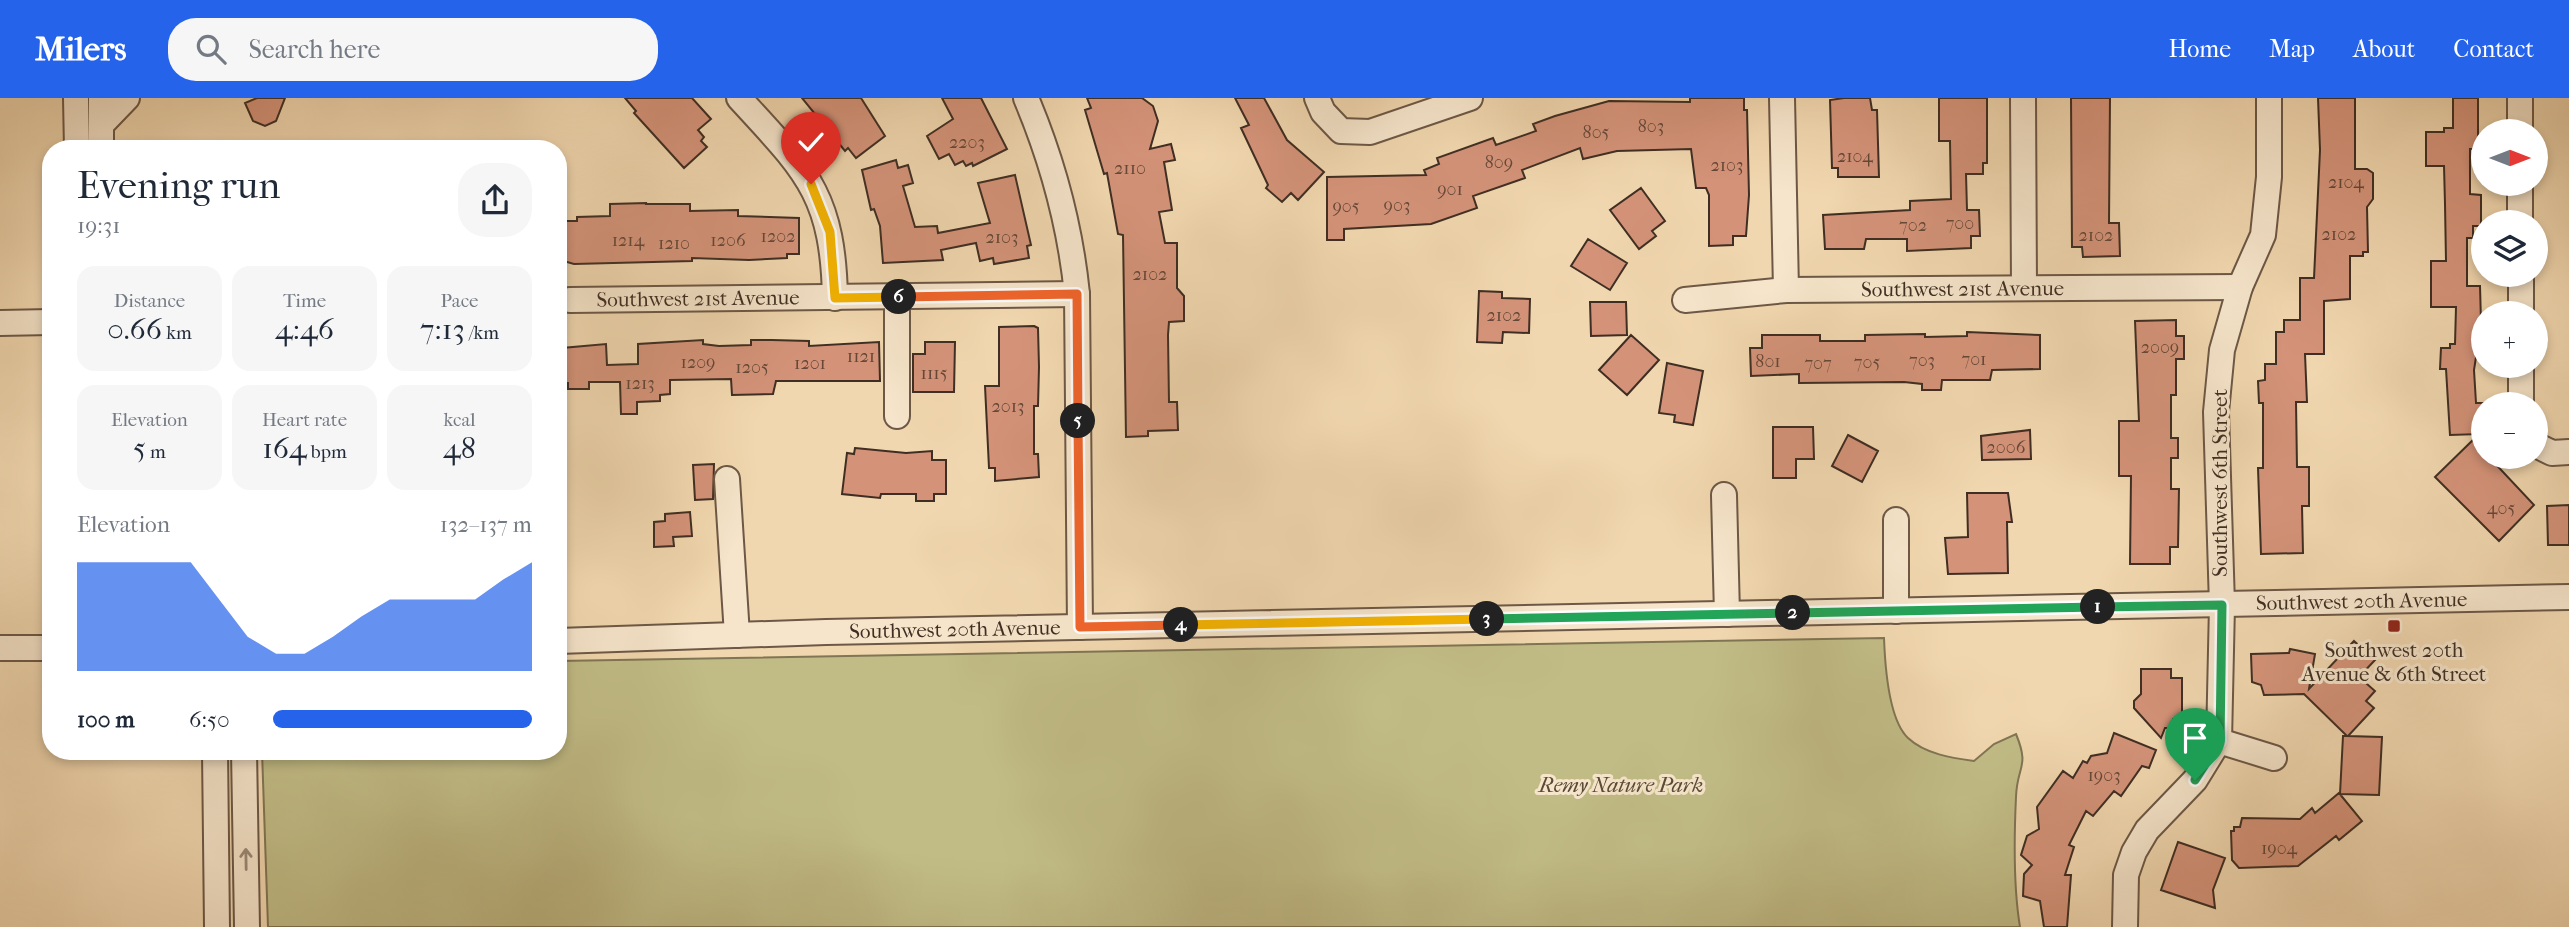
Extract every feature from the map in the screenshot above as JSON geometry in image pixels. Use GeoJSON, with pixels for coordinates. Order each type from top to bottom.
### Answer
{"type":"FeatureCollection","features":[{"type":"Feature","properties":{"kind":"street"},"geometry":{"type":"LineString","coordinates":[[76,98],[77,140]]}},
{"type":"Feature","properties":{"kind":"street"},"geometry":{"type":"LineString","coordinates":[[101,98],[101,137]]}},
{"type":"Feature","properties":{"kind":"street"},"geometry":{"type":"LineString","coordinates":[[101,137],[127,98]]}},
{"type":"Feature","properties":{"kind":"street"},"geometry":{"type":"LineString","coordinates":[[739,98],[797,164],[820,201],[830,232],[835,298]]}},
{"type":"Feature","properties":{"kind":"street"},"geometry":{"type":"LineString","coordinates":[[1026,98],[1058,183],[1067,219],[1077,294],[1080,627]]}},
{"type":"Feature","properties":{"kind":"street"},"geometry":{"type":"LineString","coordinates":[[1317,98],[1323,112],[1341,131],[1370,132],[1470,98]]}},
{"type":"Feature","properties":{"kind":"street"},"geometry":{"type":"LineString","coordinates":[[1782,98],[1786,290]]}},
{"type":"Feature","properties":{"kind":"street"},"geometry":{"type":"LineString","coordinates":[[2023,98],[2024,288]]}},
{"type":"Feature","properties":{"kind":"street","name":"Southwest 6th Street"},"geometry":{"type":"LineString","coordinates":[[2220,741],[2222,605],[2216,412],[2222,351],[2240,287],[2263,235],[2269,177],[2269,98]]}},
{"type":"Feature","properties":{"kind":"street"},"geometry":{"type":"LineString","coordinates":[[2520,98],[2520,119]]}},
{"type":"Feature","properties":{"kind":"street","name":"Southwest 21st Avenue"},"geometry":{"type":"LineString","coordinates":[[1685,300],[1786,290],[2240,287]]}},
{"type":"Feature","properties":{"kind":"street","name":"Southwest 21st Avenue"},"geometry":{"type":"LineString","coordinates":[[570,300],[1077,294]]}},
{"type":"Feature","properties":{"kind":"street"},"geometry":{"type":"LineString","coordinates":[[897,297],[897,416]]}},
{"type":"Feature","properties":{"kind":"street"},"geometry":{"type":"LineString","coordinates":[[0,323],[42,322]]}},
{"type":"Feature","properties":{"kind":"street"},"geometry":{"type":"LineString","coordinates":[[2548,451],[2569,452]]}},
{"type":"Feature","properties":{"kind":"street"},"geometry":{"type":"LineString","coordinates":[[727,479],[737,635]]}},
{"type":"Feature","properties":{"kind":"street"},"geometry":{"type":"LineString","coordinates":[[1724,495],[1727,614]]}},
{"type":"Feature","properties":{"kind":"street"},"geometry":{"type":"LineString","coordinates":[[1896,520],[1896,611]]}},
{"type":"Feature","properties":{"kind":"street","name":"Southwest 20th Avenue"},"geometry":{"type":"LineString","coordinates":[[567,641],[1080,627],[2569,597]]}},
{"type":"Feature","properties":{"kind":"street"},"geometry":{"type":"LineString","coordinates":[[0,649],[42,648]]}},
{"type":"Feature","properties":{"kind":"street"},"geometry":{"type":"LineString","coordinates":[[2125,927],[2126,875],[2134,852],[2154,821],[2195,780],[2220,741],[2274,758]]}},
{"type":"Feature","properties":{"kind":"street"},"geometry":{"type":"LineString","coordinates":[[215,760],[217,927]]}},
{"type":"Feature","properties":{"kind":"street"},"geometry":{"type":"LineString","coordinates":[[244,760],[247,927]]}},
{"type":"Feature","properties":{"kind":"green space","name":"Remy Nature Park"},"geometry":{"type":"Polygon","coordinates":[[[1884,638],[1892,705],[1901,729],[1908,738],[1922,748],[1939,754],[1974,761],[1994,744],[2016,734],[2022,754],[2017,786],[2015,846],[2020,927],[268,927],[262,760],[567,760],[567,661],[1884,638]]]}},
{"type":"Feature","properties":{"kind":"building"},"geometry":{"type":"Polygon","coordinates":[[[257,98],[285,98],[276,121],[265,126],[253,121],[245,103],[257,98]]]}},
{"type":"Feature","properties":{"kind":"building"},"geometry":{"type":"Polygon","coordinates":[[[625,98],[692,98],[711,119],[698,130],[704,137],[701,141],[707,147],[684,168],[634,113],[636,111],[625,98]]]}},
{"type":"Feature","properties":{"kind":"building"},"geometry":{"type":"Polygon","coordinates":[[[802,98],[861,98],[885,136],[856,158],[848,148],[845,151],[802,98]]]}},
{"type":"Feature","properties":{"kind":"building"},"geometry":{"type":"Polygon","coordinates":[[[942,98],[981,98],[1007,149],[973,166],[972,163],[966,166],[963,161],[955,165],[949,154],[939,159],[927,136],[953,119],[942,98]]]}},
{"type":"Feature","properties":{"kind":"building"},"geometry":{"type":"Polygon","coordinates":[[[1087,98],[1142,98],[1153,106],[1158,121],[1150,149],[1171,144],[1175,160],[1164,162],[1172,210],[1159,212],[1165,243],[1177,243],[1177,288],[1184,296],[1184,321],[1169,322],[1168,335],[1169,402],[1177,402],[1178,430],[1148,431],[1148,436],[1126,437],[1123,235],[1118,234],[1107,173],[1104,174],[1085,110],[1091,108],[1087,98]]]}},
{"type":"Feature","properties":{"kind":"building"},"geometry":{"type":"Polygon","coordinates":[[[1235,98],[1264,98],[1287,140],[1324,172],[1298,200],[1291,193],[1282,202],[1266,188],[1268,185],[1241,128],[1249,125],[1235,98]]]}},
{"type":"Feature","properties":{"kind":"building"},"geometry":{"type":"Polygon","coordinates":[[[1690,98],[1744,98],[1744,110],[1747,110],[1749,195],[1746,236],[1733,236],[1733,245],[1709,246],[1709,195],[1706,188],[1696,188],[1691,149],[1617,151],[1583,159],[1580,148],[1522,170],[1525,178],[1473,196],[1477,208],[1431,224],[1344,229],[1344,240],[1327,240],[1327,177],[1426,175],[1424,170],[1439,164],[1437,158],[1493,138],[1496,145],[1536,131],[1533,124],[1555,116],[1609,101],[1690,102],[1690,98]]]}},
{"type":"Feature","properties":{"kind":"building"},"geometry":{"type":"Polygon","coordinates":[[[1870,98],[1872,110],[1877,110],[1879,177],[1838,177],[1838,168],[1832,168],[1830,100],[1870,98]]]}},
{"type":"Feature","properties":{"kind":"building"},"geometry":{"type":"Polygon","coordinates":[[[1939,98],[1987,98],[1987,163],[1983,163],[1983,174],[1966,174],[1967,210],[1979,210],[1980,236],[1971,236],[1971,248],[1907,251],[1907,239],[1866,239],[1864,249],[1825,249],[1823,215],[1910,210],[1910,201],[1951,199],[1950,141],[1939,141],[1939,98]]]}},
{"type":"Feature","properties":{"kind":"building"},"geometry":{"type":"Polygon","coordinates":[[[2071,98],[2110,98],[2109,223],[2119,223],[2120,256],[2083,257],[2082,247],[2072,247],[2071,98]]]}},
{"type":"Feature","properties":{"kind":"building"},"geometry":{"type":"Polygon","coordinates":[[[2318,98],[2355,98],[2355,169],[2367,169],[2373,173],[2373,199],[2367,207],[2368,252],[2363,252],[2363,256],[2350,256],[2350,299],[2324,301],[2324,354],[2305,354],[2307,402],[2296,402],[2297,467],[2309,467],[2309,506],[2302,506],[2303,553],[2261,554],[2258,468],[2263,468],[2263,403],[2259,403],[2258,381],[2265,380],[2265,364],[2276,364],[2276,332],[2284,332],[2284,320],[2300,320],[2300,278],[2314,278],[2320,150],[2318,98]]]}},
{"type":"Feature","properties":{"kind":"building"},"geometry":{"type":"Polygon","coordinates":[[[2453,98],[2478,98],[2478,119],[2471,119],[2470,194],[2481,196],[2481,210],[2471,210],[2471,238],[2467,238],[2467,286],[2480,287],[2480,301],[2471,301],[2471,378],[2474,378],[2475,392],[2471,392],[2471,434],[2450,435],[2446,369],[2440,369],[2441,348],[2450,348],[2450,344],[2455,344],[2456,307],[2431,307],[2431,261],[2446,261],[2444,166],[2426,166],[2426,132],[2444,132],[2444,128],[2453,128],[2453,98]]]}},
{"type":"Feature","properties":{"kind":"building"},"geometry":{"type":"Polygon","coordinates":[[[896,160],[898,168],[908,165],[913,183],[903,186],[915,227],[937,226],[938,233],[990,223],[978,183],[1015,175],[1031,245],[1027,246],[1029,258],[994,264],[993,258],[980,261],[976,243],[941,250],[943,260],[883,263],[880,226],[874,209],[871,210],[862,170],[896,160]]]}},
{"type":"Feature","properties":{"kind":"building"},"geometry":{"type":"Polygon","coordinates":[[[1641,188],[1665,221],[1652,231],[1656,236],[1639,249],[1610,210],[1641,188]]]}},
{"type":"Feature","properties":{"kind":"building"},"geometry":{"type":"Polygon","coordinates":[[[610,204],[690,204],[690,211],[738,210],[738,216],[799,218],[799,254],[787,254],[787,258],[749,260],[692,258],[692,261],[567,262],[567,221],[577,221],[577,217],[610,216],[610,204]]]}},
{"type":"Feature","properties":{"kind":"building"},"geometry":{"type":"Polygon","coordinates":[[[1588,239],[1627,263],[1610,290],[1571,266],[1588,239]]]}},
{"type":"Feature","properties":{"kind":"building"},"geometry":{"type":"Polygon","coordinates":[[[1479,291],[1502,292],[1502,298],[1530,299],[1529,333],[1503,332],[1502,343],[1477,342],[1479,291]]]}},
{"type":"Feature","properties":{"kind":"building"},"geometry":{"type":"Polygon","coordinates":[[[1590,302],[1626,302],[1627,335],[1591,336],[1590,302]]]}},
{"type":"Feature","properties":{"kind":"building"},"geometry":{"type":"Polygon","coordinates":[[[2176,320],[2176,336],[2184,336],[2184,359],[2176,359],[2176,395],[2171,395],[2171,438],[2178,438],[2178,458],[2171,458],[2171,489],[2179,489],[2178,547],[2170,547],[2170,564],[2130,564],[2131,476],[2119,476],[2119,421],[2139,421],[2135,321],[2176,320]]]}},
{"type":"Feature","properties":{"kind":"building"},"geometry":{"type":"Polygon","coordinates":[[[999,327],[1038,328],[1039,367],[1038,406],[1034,406],[1034,454],[1038,454],[1039,477],[995,481],[995,468],[989,468],[985,386],[999,386],[999,327]]]}},
{"type":"Feature","properties":{"kind":"building"},"geometry":{"type":"Polygon","coordinates":[[[1967,332],[2040,335],[2040,369],[1992,370],[1990,380],[1942,380],[1941,390],[1922,390],[1922,384],[1904,382],[1799,383],[1799,374],[1751,376],[1750,348],[1762,348],[1762,335],[1820,335],[1820,341],[1865,341],[1865,335],[1967,336],[1967,332]]]}},
{"type":"Feature","properties":{"kind":"building"},"geometry":{"type":"Polygon","coordinates":[[[1631,335],[1659,360],[1627,395],[1599,370],[1631,335]]]}},
{"type":"Feature","properties":{"kind":"building"},"geometry":{"type":"Polygon","coordinates":[[[703,340],[703,344],[719,346],[751,345],[751,340],[809,341],[809,346],[879,342],[880,381],[776,381],[773,394],[732,395],[731,379],[670,380],[670,394],[660,395],[660,401],[637,402],[637,414],[621,414],[620,382],[589,382],[589,389],[568,389],[567,348],[606,344],[607,365],[638,364],[638,344],[703,340]]]}},
{"type":"Feature","properties":{"kind":"building"},"geometry":{"type":"Polygon","coordinates":[[[925,342],[955,342],[954,392],[913,392],[913,354],[925,354],[925,342]]]}},
{"type":"Feature","properties":{"kind":"building"},"geometry":{"type":"Polygon","coordinates":[[[1667,363],[1703,371],[1693,425],[1674,422],[1675,415],[1659,413],[1667,363]]]}},
{"type":"Feature","properties":{"kind":"building"},"geometry":{"type":"Polygon","coordinates":[[[1773,427],[1813,427],[1814,459],[1796,459],[1796,478],[1773,478],[1773,427]]]}},
{"type":"Feature","properties":{"kind":"building"},"geometry":{"type":"Polygon","coordinates":[[[2030,430],[2031,459],[1982,460],[1981,436],[2030,430]]]}},
{"type":"Feature","properties":{"kind":"building"},"geometry":{"type":"Polygon","coordinates":[[[1848,435],[1878,451],[1862,482],[1832,466],[1848,435]]]}},
{"type":"Feature","properties":{"kind":"building"},"geometry":{"type":"Polygon","coordinates":[[[2471,442],[2471,469],[2500,469],[2534,505],[2499,541],[2435,477],[2471,442]]]}},
{"type":"Feature","properties":{"kind":"building"},"geometry":{"type":"Polygon","coordinates":[[[855,448],[906,453],[932,451],[932,460],[946,460],[946,494],[934,494],[934,501],[916,501],[916,494],[881,494],[880,498],[842,494],[847,453],[854,454],[855,448]]]}},
{"type":"Feature","properties":{"kind":"building"},"geometry":{"type":"Polygon","coordinates":[[[714,464],[713,499],[695,500],[693,465],[714,464]]]}},
{"type":"Feature","properties":{"kind":"building"},"geometry":{"type":"Polygon","coordinates":[[[1967,493],[2008,493],[2012,522],[2007,522],[2008,573],[1948,574],[1945,538],[1968,537],[1967,493]]]}},
{"type":"Feature","properties":{"kind":"building"},"geometry":{"type":"Polygon","coordinates":[[[2569,505],[2569,545],[2548,545],[2547,506],[2569,505]]]}},
{"type":"Feature","properties":{"kind":"building"},"geometry":{"type":"Polygon","coordinates":[[[690,512],[692,536],[673,537],[674,546],[654,547],[654,522],[665,521],[665,514],[690,512]]]}},
{"type":"Feature","properties":{"kind":"building"},"geometry":{"type":"Polygon","coordinates":[[[2354,641],[2375,660],[2359,677],[2375,691],[2366,701],[2374,708],[2348,736],[2382,737],[2379,795],[2340,794],[2343,736],[2347,736],[2304,694],[2264,695],[2261,685],[2252,682],[2251,654],[2289,653],[2290,649],[2315,654],[2309,689],[2354,641]]]}},
{"type":"Feature","properties":{"kind":"building"},"geometry":{"type":"Polygon","coordinates":[[[2141,669],[2171,669],[2171,678],[2182,678],[2182,719],[2173,719],[2173,728],[2165,728],[2161,738],[2134,708],[2134,701],[2141,694],[2141,669]]]}},
{"type":"Feature","properties":{"kind":"building"},"geometry":{"type":"Polygon","coordinates":[[[2114,733],[2156,750],[2149,768],[2142,766],[2121,796],[2114,791],[2093,816],[2086,811],[2069,845],[2074,847],[2065,875],[2071,875],[2067,927],[2044,927],[2040,901],[2023,896],[2024,874],[2032,865],[2021,855],[2027,836],[2039,829],[2037,807],[2063,771],[2073,778],[2083,761],[2087,763],[2091,756],[2107,753],[2114,733]]]}},
{"type":"Feature","properties":{"kind":"building"},"geometry":{"type":"Polygon","coordinates":[[[2339,793],[2362,821],[2339,840],[2336,836],[2298,866],[2239,868],[2232,860],[2231,831],[2234,831],[2234,827],[2240,827],[2242,818],[2300,819],[2312,808],[2315,813],[2339,793]]]}},
{"type":"Feature","properties":{"kind":"building"},"geometry":{"type":"Polygon","coordinates":[[[2178,842],[2225,858],[2213,890],[2215,908],[2161,890],[2178,842]]]}},
{"type":"Feature","properties":{"kind":"place","name":"Southwest 20th Avenue & 6th Street"},"geometry":{"type":"Point","coordinates":[2394,626]}},
{"type":"Feature","properties":{"kind":"route"},"geometry":{"type":"LineString","coordinates":[[811,184],[827,218],[830,232],[835,298],[1077,294],[1080,627],[2222,605],[2220,741],[2195,780]]}}]}
